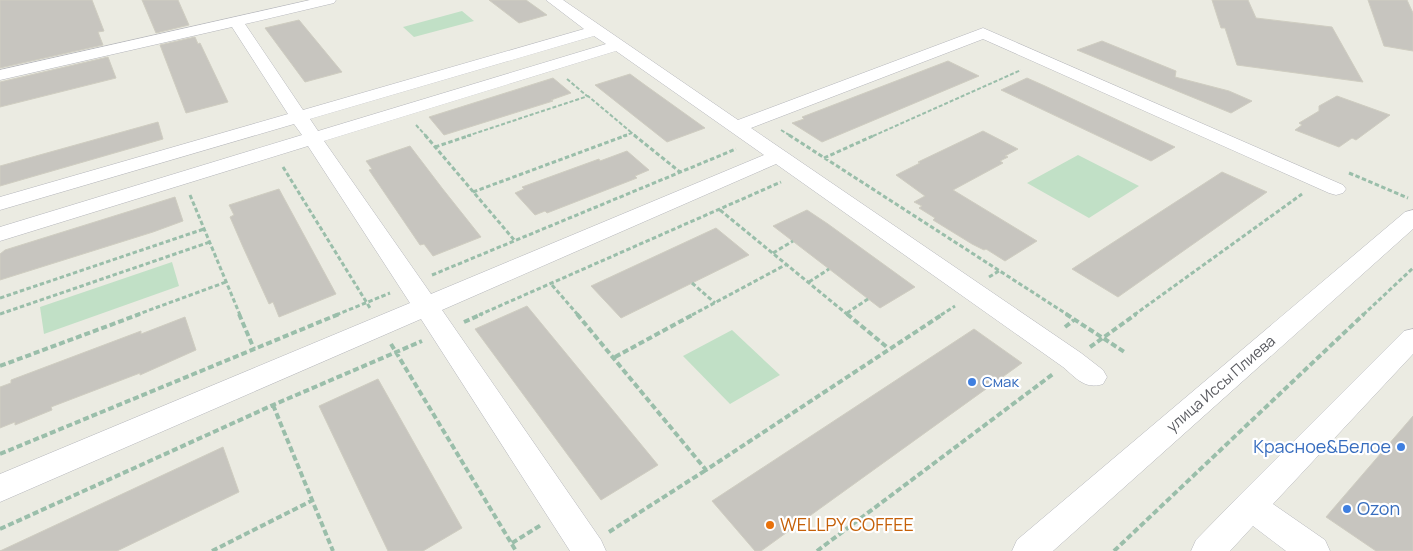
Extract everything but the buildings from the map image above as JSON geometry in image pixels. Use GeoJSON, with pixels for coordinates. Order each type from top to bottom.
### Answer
{"type":"FeatureCollection","features":[{"type":"Feature","properties":{"kind":"street"},"geometry":{"type":"LineString","coordinates":[[0,75],[329,0]]}},
{"type":"Feature","properties":{"kind":"street"},"geometry":{"type":"LineString","coordinates":[[554,0],[618,45]]}},
{"type":"Feature","properties":{"kind":"street"},"geometry":{"type":"LineString","coordinates":[[236,21],[563,512],[598,542]]}},
{"type":"Feature","properties":{"kind":"street"},"geometry":{"type":"LineString","coordinates":[[0,204],[596,30]]}},
{"type":"Feature","properties":{"kind":"street"},"geometry":{"type":"LineString","coordinates":[[736,127],[983,33],[1336,189]]}},
{"type":"Feature","properties":{"kind":"street"},"geometry":{"type":"LineString","coordinates":[[313,138],[618,45]]}},
{"type":"Feature","properties":{"kind":"street"},"geometry":{"type":"LineString","coordinates":[[0,488],[374,314],[425,307],[779,156]]}},
{"type":"Feature","properties":{"kind":"street","name":"улица Иссы Плиева"},"geometry":{"type":"LineString","coordinates":[[1029,551],[1411,220]]}},
{"type":"Feature","properties":{"kind":"street"},"geometry":{"type":"LineString","coordinates":[[1208,551],[1413,338]]}},
{"type":"Feature","properties":{"kind":"street"},"geometry":{"type":"LineString","coordinates":[[1250,506],[1313,551]]}},
{"type":"Feature","properties":{"kind":"lane"},"geometry":{"type":"LineString","coordinates":[[618,45],[1072,360],[1093,377]]}},
{"type":"Feature","properties":{"kind":"lane"},"geometry":{"type":"LineString","coordinates":[[0,234],[313,138]]}},
{"type":"Feature","properties":{"kind":"path"},"geometry":{"type":"LineString","coordinates":[[549,66],[681,172]]}},
{"type":"Feature","properties":{"kind":"path"},"geometry":{"type":"LineString","coordinates":[[823,158],[1025,68]]}},
{"type":"Feature","properties":{"kind":"path"},"geometry":{"type":"LineString","coordinates":[[435,147],[588,96]]}},
{"type":"Feature","properties":{"kind":"path"},"geometry":{"type":"LineString","coordinates":[[403,110],[515,241]]}},
{"type":"Feature","properties":{"kind":"path"},"geometry":{"type":"LineString","coordinates":[[761,117],[1126,353]]}},
{"type":"Feature","properties":{"kind":"path"},"geometry":{"type":"LineString","coordinates":[[473,192],[632,133]]}},
{"type":"Feature","properties":{"kind":"path"},"geometry":{"type":"LineString","coordinates":[[0,454],[254,349],[374,314],[410,284],[756,141]]}},
{"type":"Feature","properties":{"kind":"path"},"geometry":{"type":"LineString","coordinates":[[273,150],[516,551]]}},
{"type":"Feature","properties":{"kind":"path"},"geometry":{"type":"LineString","coordinates":[[183,178],[254,349]]}},
{"type":"Feature","properties":{"kind":"path"},"geometry":{"type":"LineString","coordinates":[[0,529],[273,406],[443,333],[783,182]]}},
{"type":"Feature","properties":{"kind":"path"},"geometry":{"type":"LineString","coordinates":[[720,210],[888,348]]}},
{"type":"Feature","properties":{"kind":"path"},"geometry":{"type":"LineString","coordinates":[[0,298],[204,229]]}},
{"type":"Feature","properties":{"kind":"path"},"geometry":{"type":"LineString","coordinates":[[0,314],[210,242]]}},
{"type":"Feature","properties":{"kind":"path"},"geometry":{"type":"LineString","coordinates":[[773,253],[793,242]]}},
{"type":"Feature","properties":{"kind":"path"},"geometry":{"type":"LineString","coordinates":[[615,357],[787,264]]}},
{"type":"Feature","properties":{"kind":"path"},"geometry":{"type":"LineString","coordinates":[[1114,551],[1413,268]]}},
{"type":"Feature","properties":{"kind":"path"},"geometry":{"type":"LineString","coordinates":[[809,282],[829,269]]}},
{"type":"Feature","properties":{"kind":"path"},"geometry":{"type":"LineString","coordinates":[[0,366],[226,282]]}},
{"type":"Feature","properties":{"kind":"path"},"geometry":{"type":"LineString","coordinates":[[692,283],[714,303]]}},
{"type":"Feature","properties":{"kind":"path"},"geometry":{"type":"LineString","coordinates":[[552,285],[615,357],[706,470]]}},
{"type":"Feature","properties":{"kind":"path"},"geometry":{"type":"LineString","coordinates":[[846,313],[868,299]]}},
{"type":"Feature","properties":{"kind":"path"},"geometry":{"type":"LineString","coordinates":[[598,542],[963,300]]}},
{"type":"Feature","properties":{"kind":"path"},"geometry":{"type":"LineString","coordinates":[[273,406],[333,551]]}},
{"type":"Feature","properties":{"kind":"path"},"geometry":{"type":"LineString","coordinates":[[212,551],[313,500]]}},
{"type":"Feature","properties":{"kind":"path"},"geometry":{"type":"LineString","coordinates":[[512,543],[563,512]]}},
{"type":"Feature","properties":{"kind":"green space"},"geometry":{"type":"Polygon","coordinates":[[[462,11],[474,21],[414,37],[403,27],[462,11]]]}},
{"type":"Feature","properties":{"kind":"green space"},"geometry":{"type":"Polygon","coordinates":[[[1078,155],[1139,186],[1089,218],[1027,183],[1078,155]]]}},
{"type":"Feature","properties":{"kind":"green space"},"geometry":{"type":"Polygon","coordinates":[[[172,262],[179,286],[44,334],[40,307],[172,262]]]}},
{"type":"Feature","properties":{"kind":"green space"},"geometry":{"type":"Polygon","coordinates":[[[732,330],[780,375],[730,404],[683,356],[732,330]]]}},
{"type":"Feature","properties":{"kind":"place","name":"Смак"},"geometry":{"type":"Point","coordinates":[972,382]}},
{"type":"Feature","properties":{"kind":"place","name":"Красное&Белое"},"geometry":{"type":"Point","coordinates":[1401,447]}},
{"type":"Feature","properties":{"kind":"place","name":"Ozon"},"geometry":{"type":"Point","coordinates":[1347,509]}},
{"type":"Feature","properties":{"kind":"place","name":"WELLPY COFFEE"},"geometry":{"type":"Point","coordinates":[770,525]}}]}
